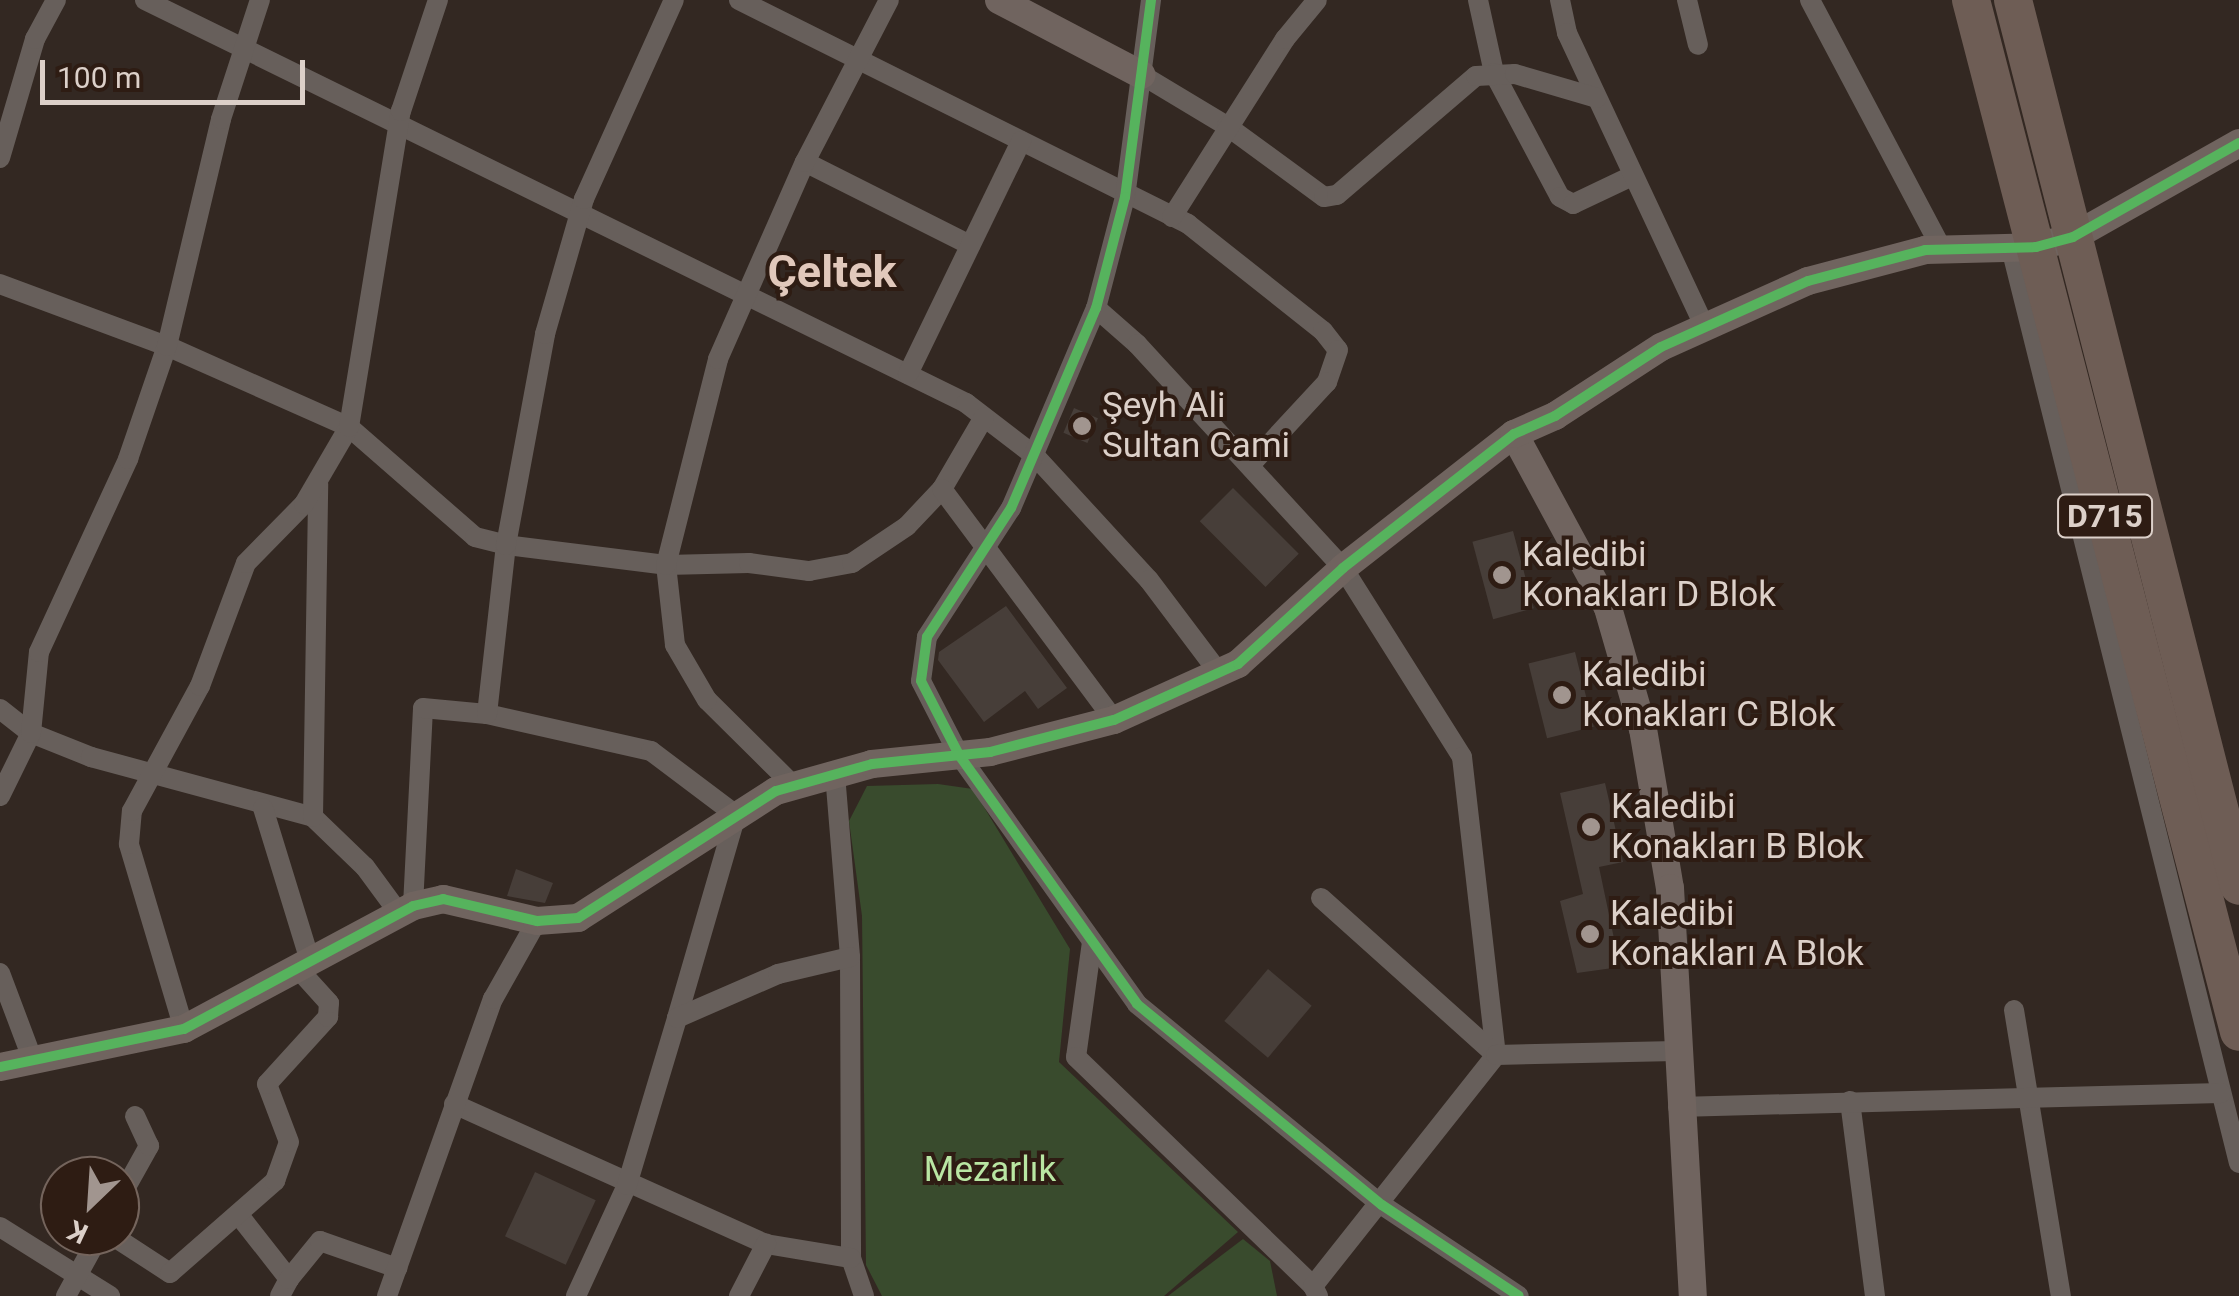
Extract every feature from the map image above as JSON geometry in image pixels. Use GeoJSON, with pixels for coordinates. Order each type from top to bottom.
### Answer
{"type":"FeatureCollection","features":[{"type":"Feature","properties":{"kind":"highway","name":"D715"},"geometry":{"type":"LineString","coordinates":[[1971,0],[2023,247],[2239,1032]]}},
{"type":"Feature","properties":{"kind":"highway","name":"D715"},"geometry":{"type":"LineString","coordinates":[[2013,0],[2239,886]]}},
{"type":"Feature","properties":{"kind":"street"},"geometry":{"type":"LineString","coordinates":[[0,158],[36,39],[56,0]]}},
{"type":"Feature","properties":{"kind":"street"},"geometry":{"type":"LineString","coordinates":[[145,0],[241,51],[747,293],[984,417],[1035,456],[1149,580],[1220,672]]}},
{"type":"Feature","properties":{"kind":"street"},"geometry":{"type":"LineString","coordinates":[[0,796],[31,734],[38,652],[128,459],[167,346],[241,51],[260,0]]}},
{"type":"Feature","properties":{"kind":"street"},"geometry":{"type":"LineString","coordinates":[[184,1029],[129,844],[132,812],[154,779],[200,686],[246,563],[304,504],[349,427],[399,125],[438,0]]}},
{"type":"Feature","properties":{"kind":"street"},"geometry":{"type":"LineString","coordinates":[[487,714],[506,545],[545,334],[580,212],[674,0]]}},
{"type":"Feature","properties":{"kind":"street"},"geometry":{"type":"LineString","coordinates":[[739,0],[1125,197],[1172,217],[1323,331],[1338,350],[1327,382],[1251,464]]}},
{"type":"Feature","properties":{"kind":"street"},"geometry":{"type":"LineString","coordinates":[[794,786],[699,686],[676,645],[666,566],[691,443],[747,293],[805,162],[889,0]]}},
{"type":"Feature","properties":{"kind":"street"},"geometry":{"type":"LineString","coordinates":[[999,0],[1142,75],[1227,126],[1324,198],[1337,195],[1460,84],[1494,72],[1597,98]]}},
{"type":"Feature","properties":{"kind":"street"},"geometry":{"type":"LineString","coordinates":[[1151,0],[1125,197],[1096,308],[1035,456],[986,551],[927,637],[920,660],[921,681],[959,755],[1138,1004],[1382,1204],[1519,1296]]}},
{"type":"Feature","properties":{"kind":"street"},"geometry":{"type":"LineString","coordinates":[[1172,217],[1227,126],[1317,0]]}},
{"type":"Feature","properties":{"kind":"street"},"geometry":{"type":"LineString","coordinates":[[1478,0],[1494,72],[1560,197],[1573,204],[1632,176]]}},
{"type":"Feature","properties":{"kind":"street"},"geometry":{"type":"LineString","coordinates":[[1560,0],[1597,98],[1706,327]]}},
{"type":"Feature","properties":{"kind":"street"},"geometry":{"type":"LineString","coordinates":[[1687,0],[1698,45]]}},
{"type":"Feature","properties":{"kind":"street"},"geometry":{"type":"LineString","coordinates":[[1810,0],[1942,249]]}},
{"type":"Feature","properties":{"kind":"street"},"geometry":{"type":"LineString","coordinates":[[908,374],[1021,141]]}},
{"type":"Feature","properties":{"kind":"street"},"geometry":{"type":"LineString","coordinates":[[0,1067],[184,1029],[306,968],[406,909],[443,900],[538,921],[578,918],[736,815],[794,786],[835,774],[959,755],[1114,720],[1238,664],[1343,568],[1514,434],[1706,327],[1808,281],[1942,249],[2023,247],[2073,237],[2239,143]]}},
{"type":"Feature","properties":{"kind":"street"},"geometry":{"type":"LineString","coordinates":[[805,162],[970,246]]}},
{"type":"Feature","properties":{"kind":"street"},"geometry":{"type":"LineString","coordinates":[[2023,247],[2239,1163]]}},
{"type":"Feature","properties":{"kind":"street"},"geometry":{"type":"LineString","coordinates":[[0,284],[167,346],[349,427],[475,537],[506,545],[666,566],[749,563],[809,572],[852,564],[907,526],[942,489],[984,417]]}},
{"type":"Feature","properties":{"kind":"street"},"geometry":{"type":"LineString","coordinates":[[1092,942],[1076,1057],[1316,1291],[1496,1056],[1462,757],[1343,568],[1251,464],[1096,308]]}},
{"type":"Feature","properties":{"kind":"street"},"geometry":{"type":"LineString","coordinates":[[1514,434],[1608,608],[1627,660],[1670,888],[1678,1107],[1693,1296]]}},
{"type":"Feature","properties":{"kind":"street"},"geometry":{"type":"LineString","coordinates":[[313,817],[318,480]]}},
{"type":"Feature","properties":{"kind":"street"},"geometry":{"type":"LineString","coordinates":[[942,489],[1114,720]]}},
{"type":"Feature","properties":{"kind":"street"},"geometry":{"type":"LineString","coordinates":[[406,909],[424,708],[487,714],[651,751],[736,815]]}},
{"type":"Feature","properties":{"kind":"street"},"geometry":{"type":"LineString","coordinates":[[0,709],[31,734],[154,779],[313,817],[406,909]]}},
{"type":"Feature","properties":{"kind":"street"},"geometry":{"type":"LineString","coordinates":[[835,774],[850,957],[851,1258],[864,1296]]}},
{"type":"Feature","properties":{"kind":"street"},"geometry":{"type":"LineString","coordinates":[[140,1253],[170,1273],[275,1182],[289,1153],[268,1096],[272,1073],[328,1017],[329,1002],[306,968],[263,808]]}},
{"type":"Feature","properties":{"kind":"street"},"geometry":{"type":"LineString","coordinates":[[576,1296],[627,1185],[736,815]]}},
{"type":"Feature","properties":{"kind":"street"},"geometry":{"type":"LineString","coordinates":[[1320,898],[1496,1056],[1676,1051]]}},
{"type":"Feature","properties":{"kind":"street"},"geometry":{"type":"LineString","coordinates":[[387,1296],[493,999],[538,921]]}},
{"type":"Feature","properties":{"kind":"street"},"geometry":{"type":"LineString","coordinates":[[677,1018],[778,974],[850,957]]}},
{"type":"Feature","properties":{"kind":"street"},"geometry":{"type":"LineString","coordinates":[[0,972],[33,1061]]}},
{"type":"Feature","properties":{"kind":"street"},"geometry":{"type":"LineString","coordinates":[[2014,1010],[2031,1094],[2061,1296]]}},
{"type":"Feature","properties":{"kind":"street"},"geometry":{"type":"LineString","coordinates":[[1678,1107],[2031,1094],[2222,1093]]}},
{"type":"Feature","properties":{"kind":"street"},"geometry":{"type":"LineString","coordinates":[[1850,1101],[1874,1296]]}},
{"type":"Feature","properties":{"kind":"street"},"geometry":{"type":"LineString","coordinates":[[454,1104],[627,1185],[766,1244],[851,1258]]}},
{"type":"Feature","properties":{"kind":"street"},"geometry":{"type":"LineString","coordinates":[[135,1116],[149,1146],[140,1162]]}},
{"type":"Feature","properties":{"kind":"street"},"geometry":{"type":"LineString","coordinates":[[238,1214],[284,1287],[320,1241],[397,1268]]}},
{"type":"Feature","properties":{"kind":"street"},"geometry":{"type":"LineString","coordinates":[[0,1228],[110,1296]]}},
{"type":"Feature","properties":{"kind":"street"},"geometry":{"type":"LineString","coordinates":[[738,1296],[766,1244]]}},
{"type":"Feature","properties":{"kind":"street"},"geometry":{"type":"LineString","coordinates":[[66,1296],[88,1256]]}},
{"type":"Feature","properties":{"kind":"green space","name":"Mezarlık"},"geometry":{"type":"Polygon","coordinates":[[[938,784],[973,789],[1070,949],[1059,1062],[1238,1232],[1164,1296],[882,1296],[866,1265],[862,916],[849,821],[867,786],[938,784]]]}},
{"type":"Feature","properties":{"kind":"green space"},"geometry":{"type":"Polygon","coordinates":[[[1243,1239],[1270,1261],[1277,1296],[1168,1296],[1243,1239]]]}},
{"type":"Feature","properties":{"kind":"building","name":"Şeyh Ali Sultan Cami"},"geometry":{"type":"Polygon","coordinates":[[[1074,408],[1098,418],[1087,443],[1063,433],[1074,408]]]}},
{"type":"Feature","properties":{"kind":"building"},"geometry":{"type":"Polygon","coordinates":[[[1233,488],[1299,554],[1266,587],[1200,521],[1233,488]]]}},
{"type":"Feature","properties":{"kind":"building","name":"Kaledibi Konakları D Blok"},"geometry":{"type":"Polygon","coordinates":[[[1513,531],[1534,608],[1493,619],[1472,542],[1513,531]]]}},
{"type":"Feature","properties":{"kind":"building"},"geometry":{"type":"Polygon","coordinates":[[[1006,606],[1067,688],[1038,709],[1025,691],[984,722],[938,660],[939,652],[1006,606]]]}},
{"type":"Feature","properties":{"kind":"building","name":"Kaledibi Konakları C Blok"},"geometry":{"type":"Polygon","coordinates":[[[1575,652],[1594,727],[1547,738],[1528,664],[1575,652]]]}},
{"type":"Feature","properties":{"kind":"building"},"geometry":{"type":"Polygon","coordinates":[[[1605,783],[1623,862],[1599,867],[1620,967],[1577,973],[1560,901],[1583,894],[1560,793],[1605,783]]]}},
{"type":"Feature","properties":{"kind":"building"},"geometry":{"type":"Polygon","coordinates":[[[516,869],[553,883],[545,903],[507,896],[516,869]]]}},
{"type":"Feature","properties":{"kind":"building"},"geometry":{"type":"Polygon","coordinates":[[[1268,969],[1312,1006],[1268,1058],[1224,1021],[1268,969]]]}},
{"type":"Feature","properties":{"kind":"building"},"geometry":{"type":"Polygon","coordinates":[[[535,1172],[596,1200],[566,1265],[505,1236],[535,1172]]]}},
{"type":"Feature","properties":{"kind":"cycle path"},"geometry":{"type":"LineString","coordinates":[[1151,0],[1125,197],[1096,308],[1011,508],[927,637],[921,681],[959,755],[1137,1004],[1382,1205],[1519,1296]]}},
{"type":"Feature","properties":{"kind":"cycle path"},"geometry":{"type":"LineString","coordinates":[[0,1067],[184,1029],[413,906],[443,899],[537,921],[578,918],[776,791],[872,764],[990,752],[1114,720],[1238,664],[1343,568],[1514,434],[1555,416],[1661,347],[1808,281],[1925,250],[2036,247],[2073,237],[2239,143]]}},
{"type":"Feature","properties":{"kind":"place","name":"Şeyh Ali Sultan Cami"},"geometry":{"type":"Point","coordinates":[1082,426]}},
{"type":"Feature","properties":{"kind":"place","name":"Kaledibi Konakları D Blok"},"geometry":{"type":"Point","coordinates":[1502,575]}},
{"type":"Feature","properties":{"kind":"place","name":"Kaledibi Konakları C Blok"},"geometry":{"type":"Point","coordinates":[1562,695]}},
{"type":"Feature","properties":{"kind":"place","name":"Kaledibi Konakları B Blok"},"geometry":{"type":"Point","coordinates":[1591,827]}},
{"type":"Feature","properties":{"kind":"place","name":"Kaledibi Konakları A Blok"},"geometry":{"type":"Point","coordinates":[1590,934]}},
{"type":"Feature","properties":{"kind":"district","name":"Çeltek"},"geometry":{"type":"Point","coordinates":[832,272]}}]}
